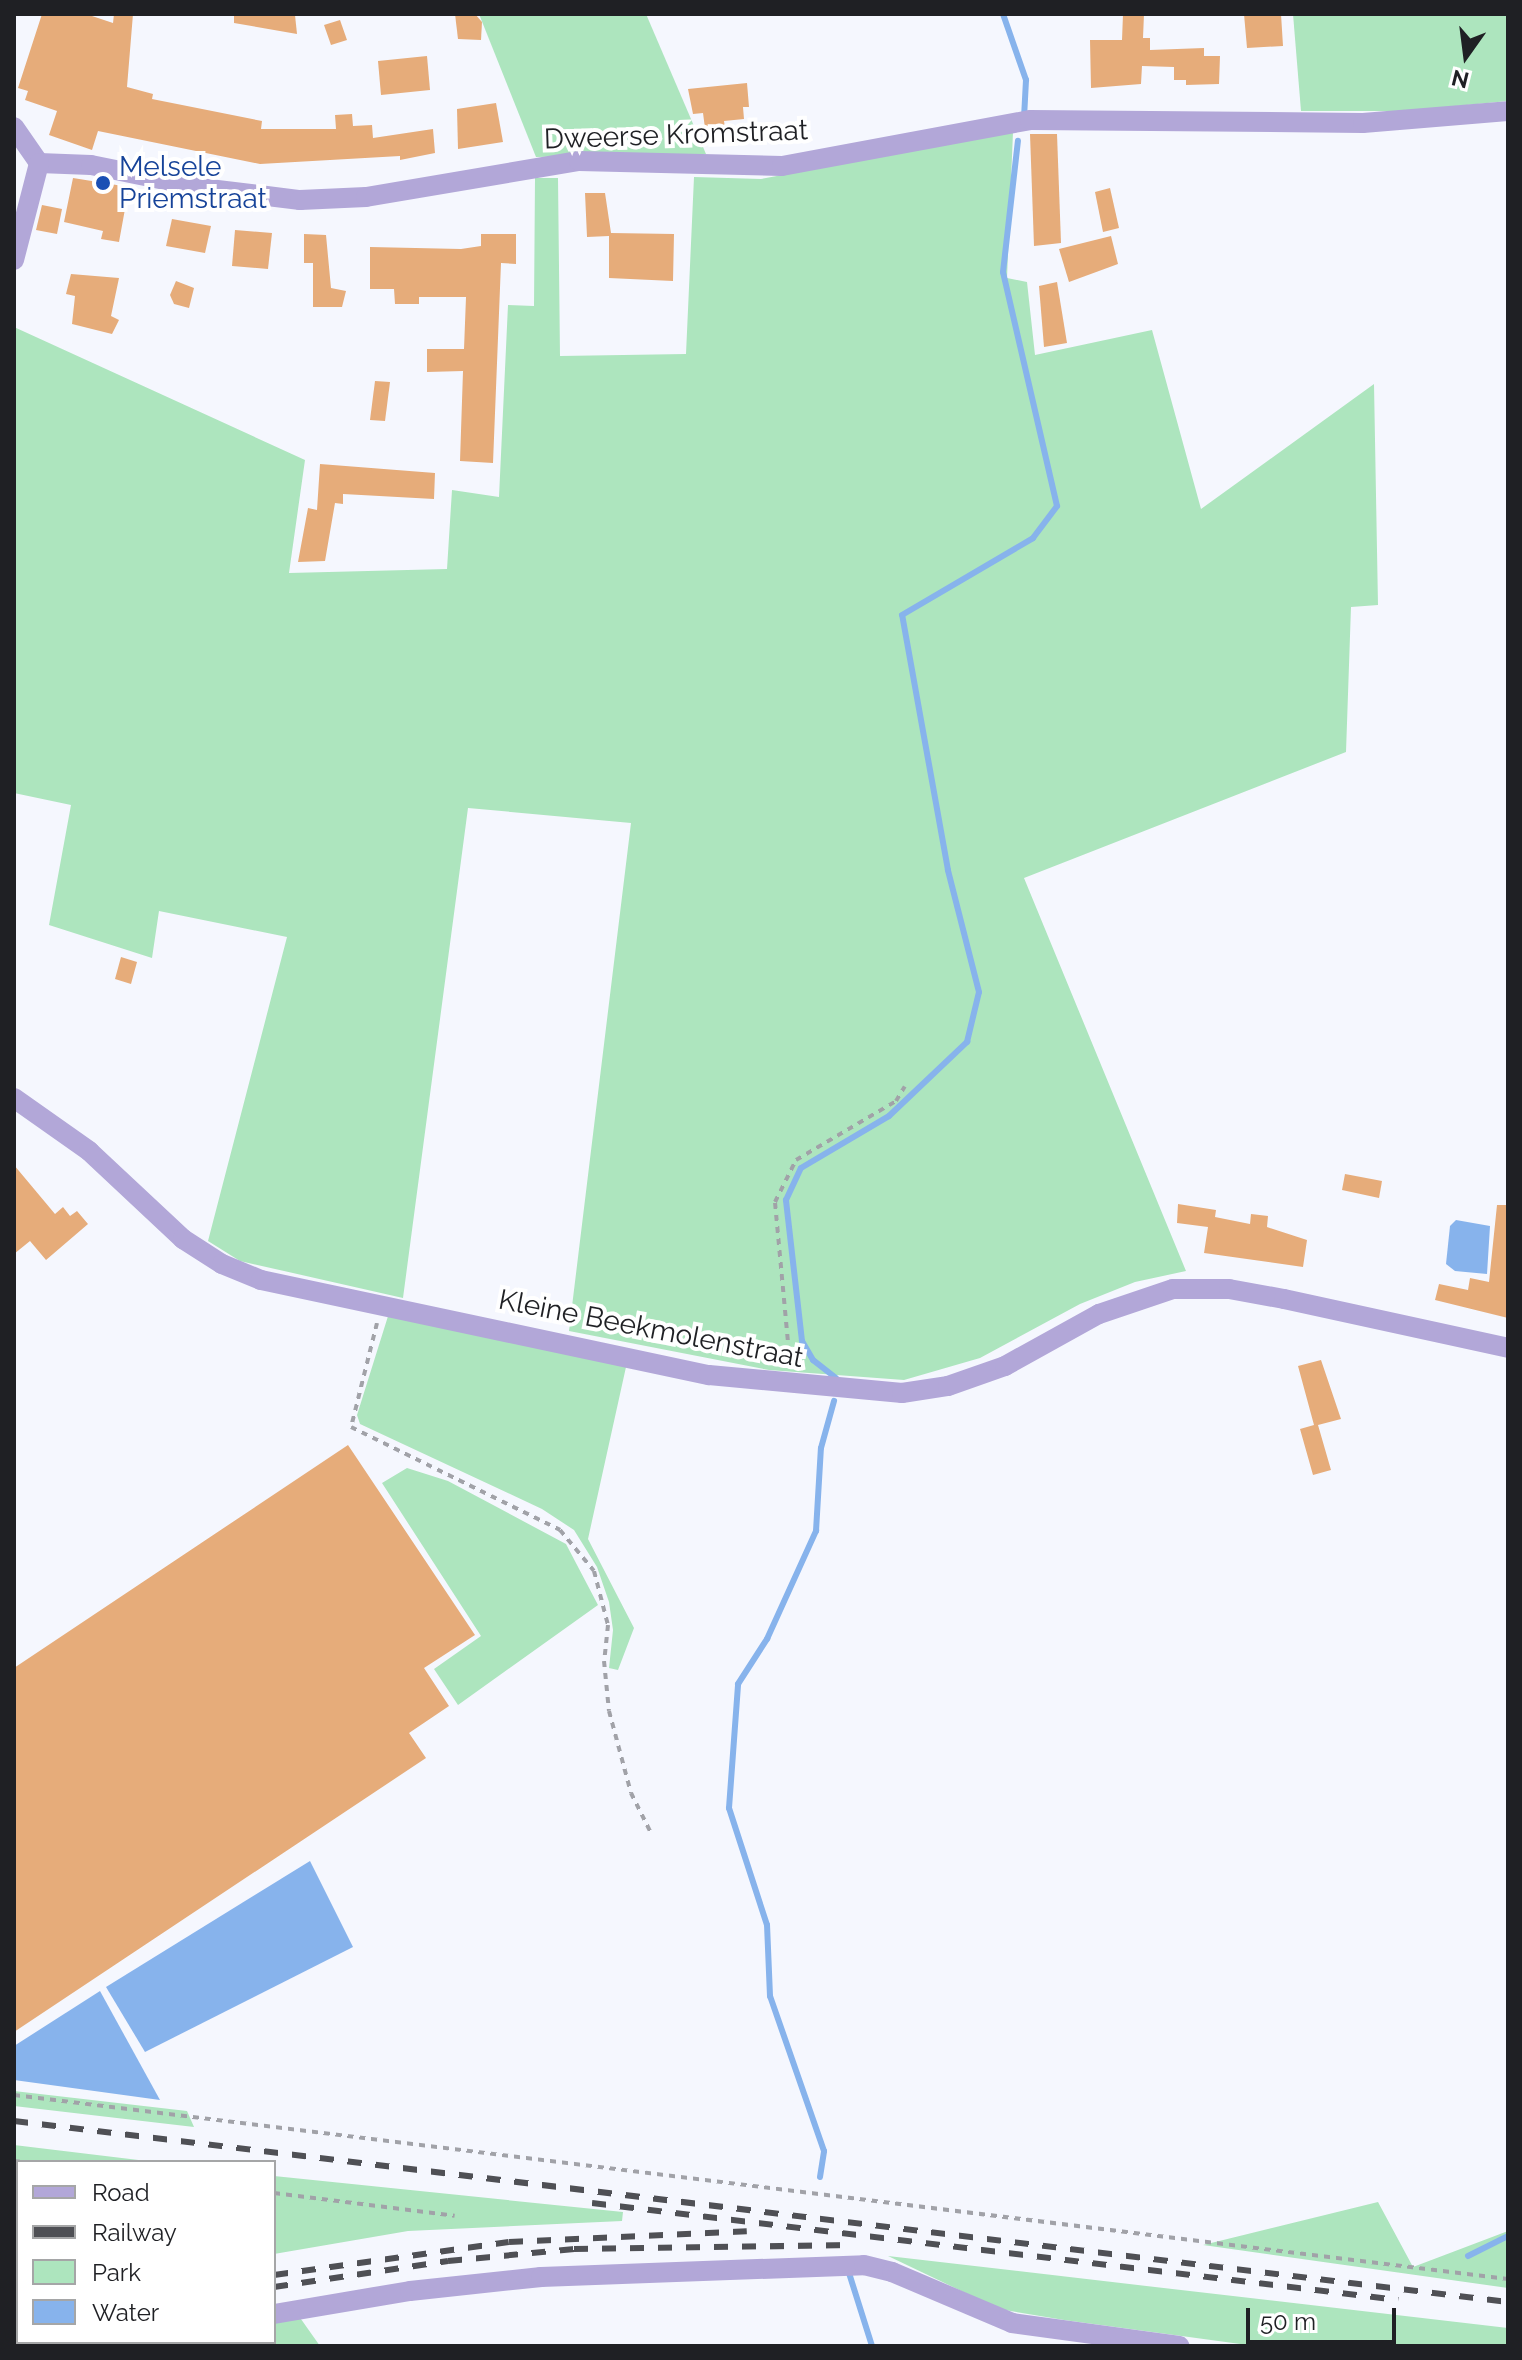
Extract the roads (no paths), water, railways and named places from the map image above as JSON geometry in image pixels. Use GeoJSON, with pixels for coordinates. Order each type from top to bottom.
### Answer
{"type":"FeatureCollection","features":[{"type":"Feature","properties":{"kind":"street","name":"Dweerse Kromstraat"},"geometry":{"type":"LineString","coordinates":[[39,163],[91,165],[250,195],[313,199],[366,197],[579,161],[782,166],[1030,120],[1363,123],[1508,111]]}},
{"type":"Feature","properties":{"kind":"street"},"geometry":{"type":"LineString","coordinates":[[14,127],[39,163],[14,260]]}},
{"type":"Feature","properties":{"kind":"street","name":"Kleine Beekmolenstraat"},"geometry":{"type":"LineString","coordinates":[[14,1098],[89,1151],[183,1239],[222,1264],[261,1280],[709,1375],[792,1386],[902,1393],[948,1386],[1005,1366],[1099,1314],[1173,1289],[1229,1289],[1508,1348]]}},
{"type":"Feature","properties":{"kind":"street"},"geometry":{"type":"LineString","coordinates":[[276,2314],[410,2291],[541,2277],[848,2264],[892,2272],[1012,2323],[1179,2346]]}},
{"type":"Feature","properties":{"kind":"water"},"geometry":{"type":"Polygon","coordinates":[[[1456,1220],[1490,1226],[1487,1274],[1455,1271],[1446,1264],[1450,1226],[1456,1220]]]}},
{"type":"Feature","properties":{"kind":"water"},"geometry":{"type":"Polygon","coordinates":[[[310,1861],[353,1947],[145,2052],[106,1987],[310,1861]]]}},
{"type":"Feature","properties":{"kind":"water"},"geometry":{"type":"Polygon","coordinates":[[[100,1991],[160,2100],[14,2080],[14,2046],[100,1991]]]}},
{"type":"Feature","properties":{"kind":"waterway"},"geometry":{"type":"LineString","coordinates":[[1003,14],[1026,80],[1024,113]]}},
{"type":"Feature","properties":{"kind":"waterway"},"geometry":{"type":"LineString","coordinates":[[836,1378],[813,1360],[802,1341],[786,1200],[801,1168],[889,1116],[967,1042],[979,992],[948,870],[902,615],[1033,538],[1057,506],[1003,272],[1018,141]]}},
{"type":"Feature","properties":{"kind":"waterway"},"geometry":{"type":"LineString","coordinates":[[820,2177],[824,2151],[770,1996],[767,1925],[729,1808],[738,1684],[767,1639],[816,1531],[821,1448],[834,1401]]}},
{"type":"Feature","properties":{"kind":"waterway"},"geometry":{"type":"LineString","coordinates":[[1468,2256],[1508,2236]]}},
{"type":"Feature","properties":{"kind":"waterway"},"geometry":{"type":"LineString","coordinates":[[849,2273],[872,2346]]}},
{"type":"Feature","properties":{"kind":"railway"},"geometry":{"type":"LineString","coordinates":[[14,2121],[1508,2302]]}},
{"type":"Feature","properties":{"kind":"railway"},"geometry":{"type":"LineString","coordinates":[[592,2203],[1398,2300]]}},
{"type":"Feature","properties":{"kind":"railway"},"geometry":{"type":"LineString","coordinates":[[276,2275],[509,2242],[747,2231]]}},
{"type":"Feature","properties":{"kind":"railway"},"geometry":{"type":"LineString","coordinates":[[276,2287],[448,2261],[574,2249],[852,2245]]}},
{"type":"Feature","properties":{"kind":"railway"},"geometry":{"type":"LineString","coordinates":[[31,2346],[38,2344]]}},
{"type":"Feature","properties":{"kind":"place","name":"Melsele Priemstraat"},"geometry":{"type":"Point","coordinates":[103,183]}}]}
